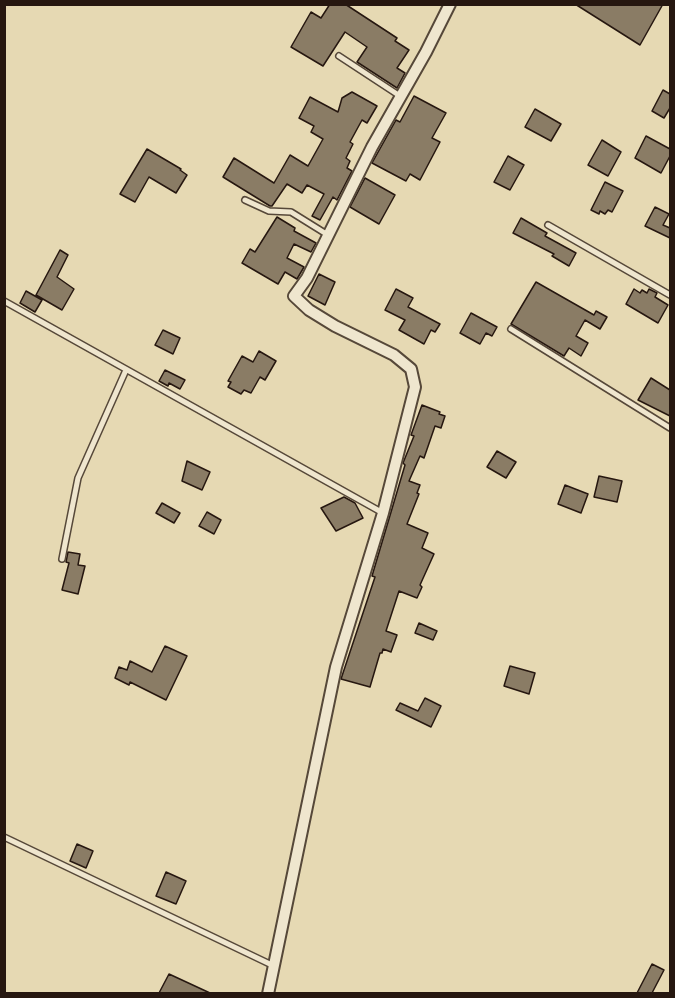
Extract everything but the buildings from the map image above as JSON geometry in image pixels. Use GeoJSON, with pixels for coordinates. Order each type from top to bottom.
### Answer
{"type":"FeatureCollection","features":[{"type":"Feature","properties":{"kind":"street"},"geometry":{"type":"LineString","coordinates":[[268,993],[336,667],[383,513],[415,387],[411,369],[394,355],[334,326],[309,310],[294,296],[307,278],[372,147],[426,52],[450,4]]}},
{"type":"Feature","properties":{"kind":"lane"},"geometry":{"type":"LineString","coordinates":[[339,56],[400,96]]}},
{"type":"Feature","properties":{"kind":"lane"},"geometry":{"type":"LineString","coordinates":[[245,200],[269,212],[291,212],[327,235]]}},
{"type":"Feature","properties":{"kind":"lane"},"geometry":{"type":"LineString","coordinates":[[548,225],[670,295]]}},
{"type":"Feature","properties":{"kind":"lane"},"geometry":{"type":"LineString","coordinates":[[4,301],[383,513]]}},
{"type":"Feature","properties":{"kind":"lane"},"geometry":{"type":"LineString","coordinates":[[511,329],[670,428]]}},
{"type":"Feature","properties":{"kind":"lane"},"geometry":{"type":"LineString","coordinates":[[62,559],[78,478],[126,370]]}},
{"type":"Feature","properties":{"kind":"lane"},"geometry":{"type":"LineString","coordinates":[[4,837],[274,966]]}}]}
